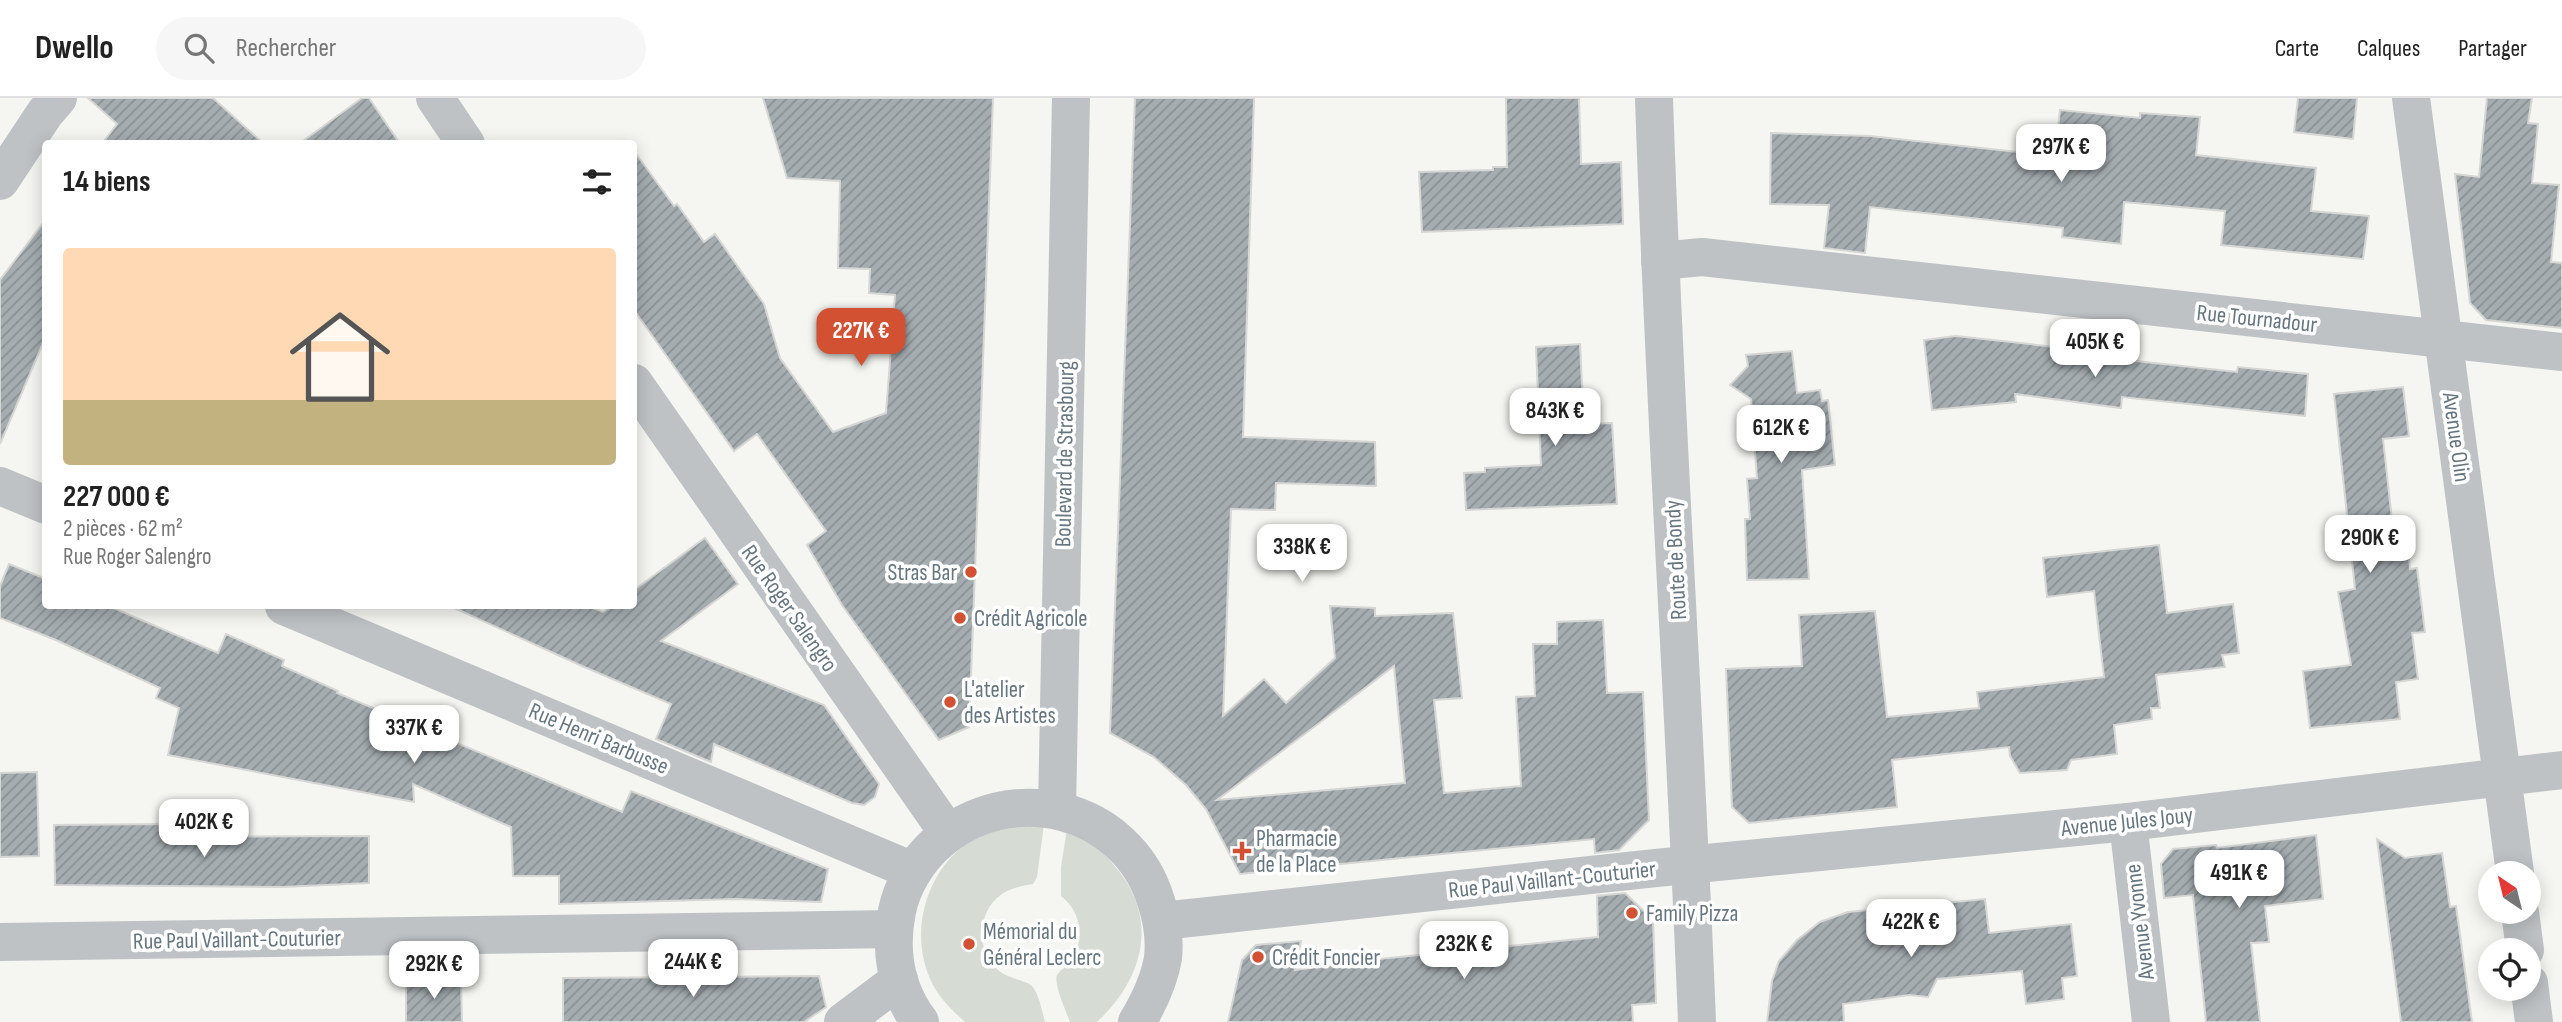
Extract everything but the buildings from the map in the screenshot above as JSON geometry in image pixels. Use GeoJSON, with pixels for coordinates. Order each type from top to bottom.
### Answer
{"type":"FeatureCollection","features":[{"type":"Feature","properties":{"kind":"street"},"geometry":{"type":"LineString","coordinates":[[0,181],[58,98]]}},
{"type":"Feature","properties":{"kind":"street"},"geometry":{"type":"LineString","coordinates":[[435,98],[464,140]]}},
{"type":"Feature","properties":{"kind":"street","name":"Boulevard de Strasbourg"},"geometry":{"type":"LineString","coordinates":[[1057,810],[1070,98]]}},
{"type":"Feature","properties":{"kind":"street","name":"Route de Bondy"},"geometry":{"type":"LineString","coordinates":[[1654,98],[1697,1022]]}},
{"type":"Feature","properties":{"kind":"street","name":"Avenue Olin"},"geometry":{"type":"LineString","coordinates":[[2411,98],[2514,861]]}},
{"type":"Feature","properties":{"kind":"street","name":"Rue Tournadour"},"geometry":{"type":"LineString","coordinates":[[1660,261],[1702,257],[2562,352]]}},
{"type":"Feature","properties":{"kind":"street","name":"Rue Roger Salengro"},"geometry":{"type":"LineString","coordinates":[[637,387],[948,833]]}},
{"type":"Feature","properties":{"kind":"street"},"geometry":{"type":"LineString","coordinates":[[0,486],[42,503]]}},
{"type":"Feature","properties":{"kind":"street","name":"Rue Henri Barbusse"},"geometry":{"type":"LineString","coordinates":[[291,609],[914,871]]}},
{"type":"Feature","properties":{"kind":"street","name":"Avenue Jules Jouy"},"geometry":{"type":"LineString","coordinates":[[1691,864],[2128,822],[2562,770]]}},
{"type":"Feature","properties":{"kind":"street"},"geometry":{"type":"LineString","coordinates":[[920,1022],[910,1009],[899,980],[894,955],[894,929],[900,899],[914,871],[929,850],[948,833],[982,815],[1019,806],[1057,810],[1095,824],[1127,848],[1150,882],[1162,921],[1163,957],[1154,992],[1138,1022]]}},
{"type":"Feature","properties":{"kind":"street","name":"Avenue Yvonne"},"geometry":{"type":"LineString","coordinates":[[2128,822],[2151,1022]]}},
{"type":"Feature","properties":{"kind":"street","name":"Rue Paul Vaillant-Couturier"},"geometry":{"type":"LineString","coordinates":[[1162,921],[1691,864]]}},
{"type":"Feature","properties":{"kind":"street","name":"Rue Paul Vaillant-Couturier"},"geometry":{"type":"LineString","coordinates":[[0,942],[894,929]]}},
{"type":"Feature","properties":{"kind":"street"},"geometry":{"type":"LineString","coordinates":[[843,1022],[899,980]]}},
{"type":"Feature","properties":{"kind":"street"},"geometry":{"type":"LineString","coordinates":[[2531,1001],[2534,1022]]}},
{"type":"Feature","properties":{"kind":"shaded area"},"geometry":{"type":"Polygon","coordinates":[[[1044,824],[1037,877],[1033,884],[1010,890],[994,901],[984,920],[982,931],[985,952],[991,962],[1002,973],[1032,986],[1045,1022],[965,1022],[940,996],[925,963],[921,941],[922,918],[928,896],[938,875],[952,857],[969,842],[996,829],[1044,824]]]}},
{"type":"Feature","properties":{"kind":"shaded area"},"geometry":{"type":"Polygon","coordinates":[[[1067,829],[1094,843],[1113,864],[1128,884],[1137,905],[1141,925],[1141,946],[1136,966],[1126,986],[1097,1022],[1070,1022],[1056,979],[1071,962],[1080,934],[1073,909],[1061,896],[1061,867],[1067,829]]]}},
{"type":"Feature","properties":{"kind":"place","name":"Stras Bar"},"geometry":{"type":"Point","coordinates":[971,572]}},
{"type":"Feature","properties":{"kind":"place","name":"Crédit Agricole"},"geometry":{"type":"Point","coordinates":[960,618]}},
{"type":"Feature","properties":{"kind":"place","name":"L'atelier des Artistes"},"geometry":{"type":"Point","coordinates":[950,702]}},
{"type":"Feature","properties":{"kind":"place","name":"Pharmacie de la Place"},"geometry":{"type":"Point","coordinates":[1242,851]}},
{"type":"Feature","properties":{"kind":"place","name":"Family Pizza"},"geometry":{"type":"Point","coordinates":[1632,913]}},
{"type":"Feature","properties":{"kind":"place","name":"Mémorial du Général Leclerc"},"geometry":{"type":"Point","coordinates":[969,944]}},
{"type":"Feature","properties":{"kind":"place","name":"Crédit Foncier"},"geometry":{"type":"Point","coordinates":[1258,957]}}]}
